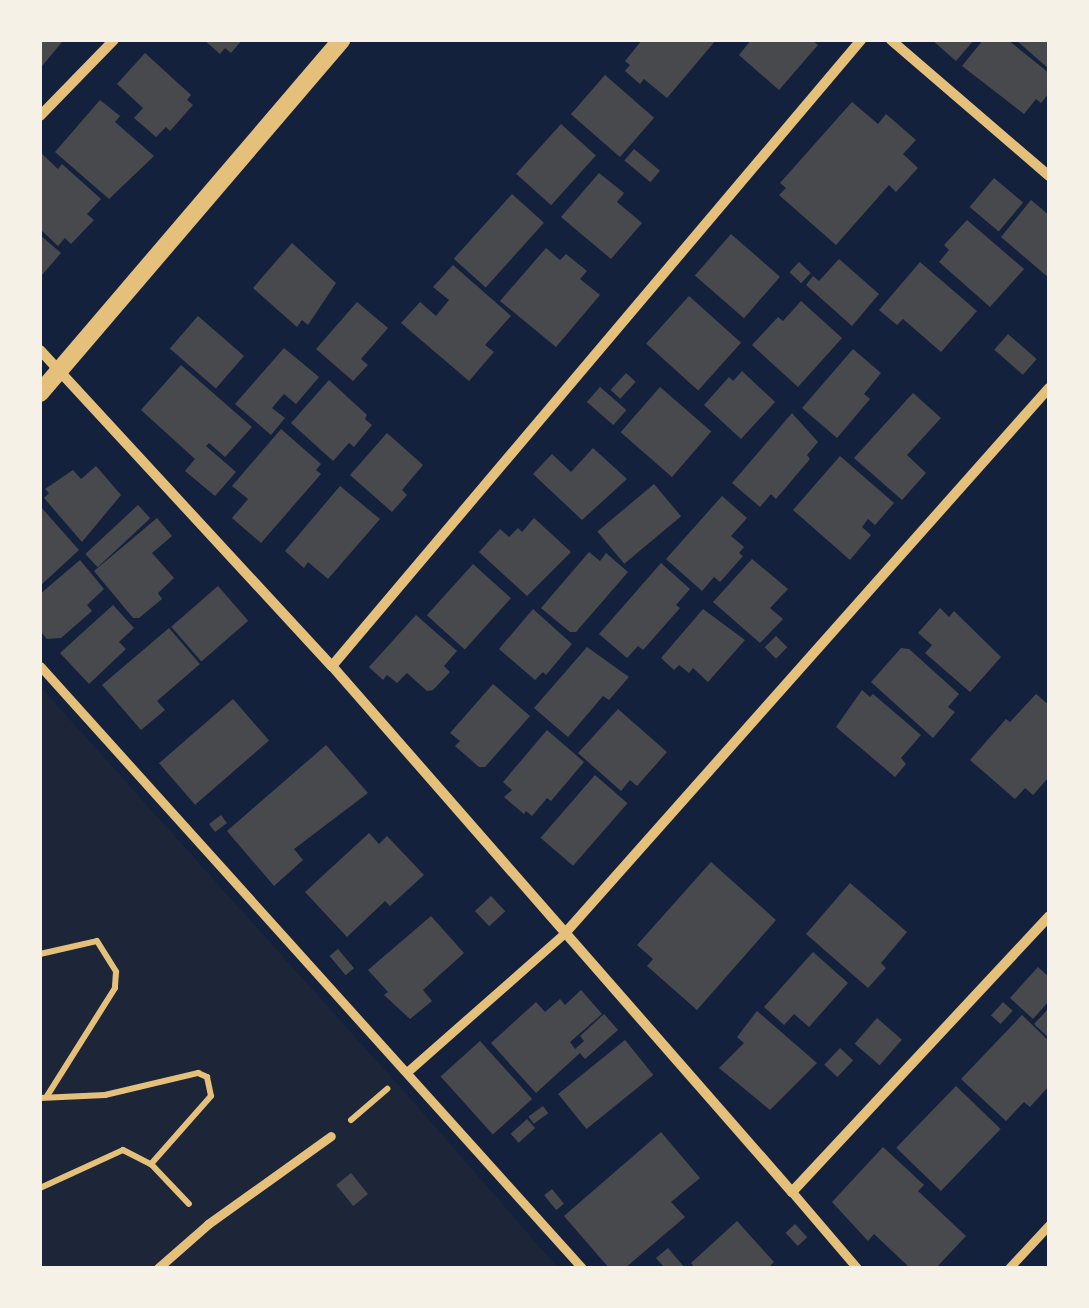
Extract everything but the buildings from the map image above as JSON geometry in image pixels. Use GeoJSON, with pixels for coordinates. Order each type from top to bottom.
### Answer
{"type":"FeatureCollection","features":[{"type":"Feature","properties":{"kind":"street"},"geometry":{"type":"LineString","coordinates":[[40,116],[114,40]]}},
{"type":"Feature","properties":{"kind":"street"},"geometry":{"type":"LineString","coordinates":[[40,393],[341,40]]}},
{"type":"Feature","properties":{"kind":"street"},"geometry":{"type":"LineString","coordinates":[[332,666],[861,40]]}},
{"type":"Feature","properties":{"kind":"street"},"geometry":{"type":"LineString","coordinates":[[890,40],[1049,176]]}},
{"type":"Feature","properties":{"kind":"street"},"geometry":{"type":"LineString","coordinates":[[40,350],[332,666],[858,1268]]}},
{"type":"Feature","properties":{"kind":"street"},"geometry":{"type":"LineString","coordinates":[[406,1072],[567,931],[1049,388]]}},
{"type":"Feature","properties":{"kind":"street"},"geometry":{"type":"LineString","coordinates":[[40,666],[582,1268]]}},
{"type":"Feature","properties":{"kind":"street"},"geometry":{"type":"LineString","coordinates":[[792,1192],[1049,916]]}},
{"type":"Feature","properties":{"kind":"street"},"geometry":{"type":"LineString","coordinates":[[158,1268],[208,1224],[332,1136]]}},
{"type":"Feature","properties":{"kind":"street"},"geometry":{"type":"LineString","coordinates":[[1009,1268],[1049,1225]]}},
{"type":"Feature","properties":{"kind":"path"},"geometry":{"type":"LineString","coordinates":[[40,954],[97,941],[116,972],[116,988],[43,1097],[64,1100],[182,1076],[206,1077],[211,1096],[151,1164]]}},
{"type":"Feature","properties":{"kind":"path"},"geometry":{"type":"LineString","coordinates":[[332,1136],[406,1072]]}},
{"type":"Feature","properties":{"kind":"path"},"geometry":{"type":"LineString","coordinates":[[40,1188],[124,1150],[151,1164],[208,1224]]}},
{"type":"Feature","properties":{"kind":"shaded area"},"geometry":{"type":"Polygon","coordinates":[[[40,686],[417,1106],[558,1268],[40,1268],[40,686]]]}}]}
